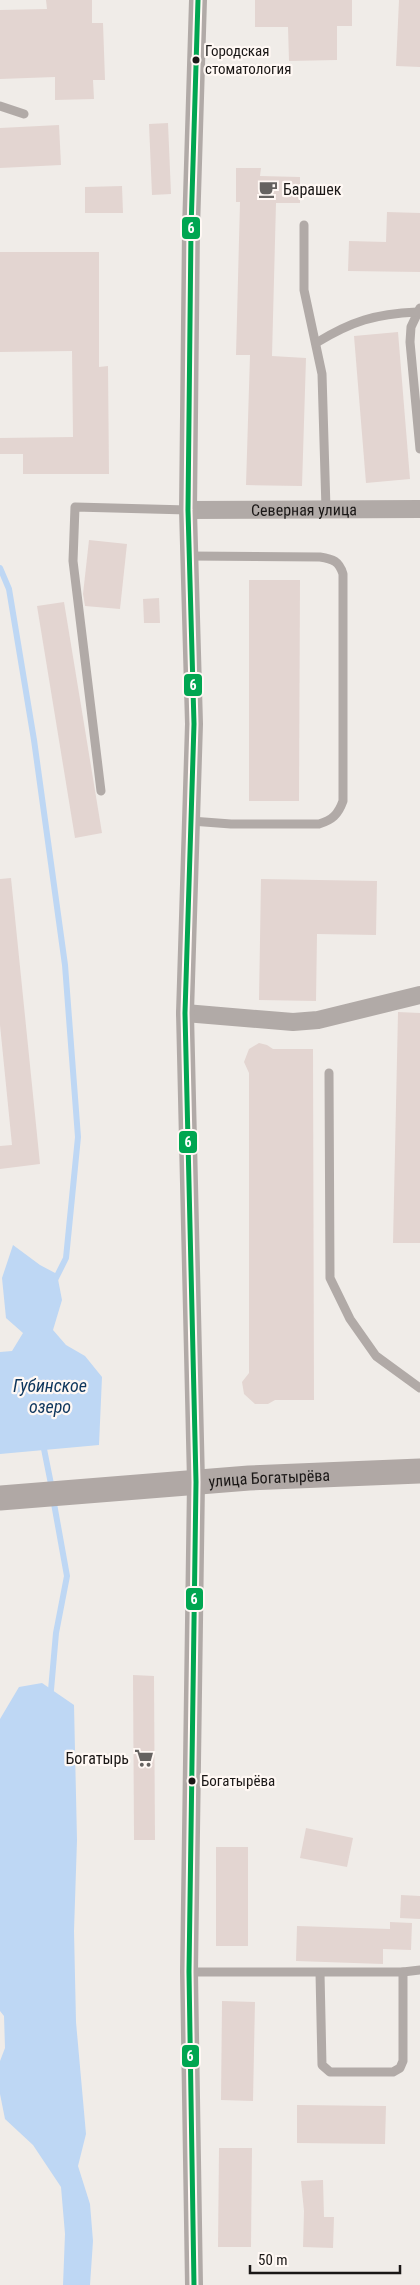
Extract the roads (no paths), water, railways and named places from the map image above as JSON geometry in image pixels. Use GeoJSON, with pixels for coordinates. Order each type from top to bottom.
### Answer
{"type":"FeatureCollection","features":[{"type":"Feature","properties":{"kind":"main road","name":"улица Богатырёва"},"geometry":{"type":"LineString","coordinates":[[0,1498],[196,1482],[420,1470]]}},
{"type":"Feature","properties":{"kind":"street"},"geometry":{"type":"LineString","coordinates":[[194,2285],[189,1972],[196,1482],[185,1013],[194,724],[188,510],[191,229],[198,0]]}},
{"type":"Feature","properties":{"kind":"street","name":"Северная улица"},"geometry":{"type":"LineString","coordinates":[[188,510],[420,509]]}},
{"type":"Feature","properties":{"kind":"street"},"geometry":{"type":"LineString","coordinates":[[185,1013],[293,1022],[318,1020],[420,995]]}},
{"type":"Feature","properties":{"kind":"lane"},"geometry":{"type":"LineString","coordinates":[[0,106],[24,114]]}},
{"type":"Feature","properties":{"kind":"lane"},"geometry":{"type":"LineString","coordinates":[[304,225],[304,290],[322,374],[326,509]]}},
{"type":"Feature","properties":{"kind":"lane"},"geometry":{"type":"LineString","coordinates":[[316,343],[345,326],[360,320],[419,310]]}},
{"type":"Feature","properties":{"kind":"lane"},"geometry":{"type":"LineString","coordinates":[[419,310],[411,327],[410,342],[420,450]]}},
{"type":"Feature","properties":{"kind":"lane"},"geometry":{"type":"LineString","coordinates":[[101,791],[73,561],[75,507],[188,510]]}},
{"type":"Feature","properties":{"kind":"lane"},"geometry":{"type":"LineString","coordinates":[[189,556],[320,557],[332,559],[341,565],[344,574],[342,802],[339,812],[330,821],[318,824],[231,824],[191,821]]}},
{"type":"Feature","properties":{"kind":"lane"},"geometry":{"type":"LineString","coordinates":[[329,1073],[330,1278],[350,1319],[376,1356],[420,1388]]}},
{"type":"Feature","properties":{"kind":"lane"},"geometry":{"type":"LineString","coordinates":[[189,1972],[320,1973],[420,1970]]}},
{"type":"Feature","properties":{"kind":"lane"},"geometry":{"type":"LineString","coordinates":[[320,1973],[322,2065],[330,2072],[393,2072],[400,2068],[403,2061],[403,1972]]}},
{"type":"Feature","properties":{"kind":"water","name":"Губинское озеро"},"geometry":{"type":"Polygon","coordinates":[[[13,1245],[40,1265],[57,1274],[62,1300],[53,1330],[66,1345],[85,1356],[102,1377],[99,1445],[0,1454],[0,1352],[12,1351],[23,1333],[6,1318],[2,1278],[13,1245]]]}},
{"type":"Feature","properties":{"kind":"water"},"geometry":{"type":"Polygon","coordinates":[[[42,1683],[74,1705],[77,1840],[74,1931],[76,2022],[86,2134],[78,2166],[90,2204],[93,2241],[90,2285],[63,2285],[65,2234],[61,2187],[33,2145],[5,2119],[0,2094],[0,2061],[5,2048],[4,2016],[0,2011],[0,1719],[19,1687],[42,1683]]]}},
{"type":"Feature","properties":{"kind":"waterway"},"geometry":{"type":"LineString","coordinates":[[0,568],[9,589],[34,740],[65,965],[78,1137],[66,1258],[55,1280]]}},
{"type":"Feature","properties":{"kind":"waterway"},"geometry":{"type":"LineString","coordinates":[[43,1444],[52,1489]]}},
{"type":"Feature","properties":{"kind":"waterway"},"geometry":{"type":"LineString","coordinates":[[51,1690],[56,1633],[67,1576],[53,1498]]}},
{"type":"Feature","properties":{"kind":"place","name":"Городская стоматология"},"geometry":{"type":"Point","coordinates":[196,60]}},
{"type":"Feature","properties":{"kind":"place","name":"Барашек"},"geometry":{"type":"Point","coordinates":[268,189]}},
{"type":"Feature","properties":{"kind":"place","name":"Богатырь"},"geometry":{"type":"Point","coordinates":[144,1758]}},
{"type":"Feature","properties":{"kind":"place","name":"Богатырёва"},"geometry":{"type":"Point","coordinates":[192,1781]}}]}
